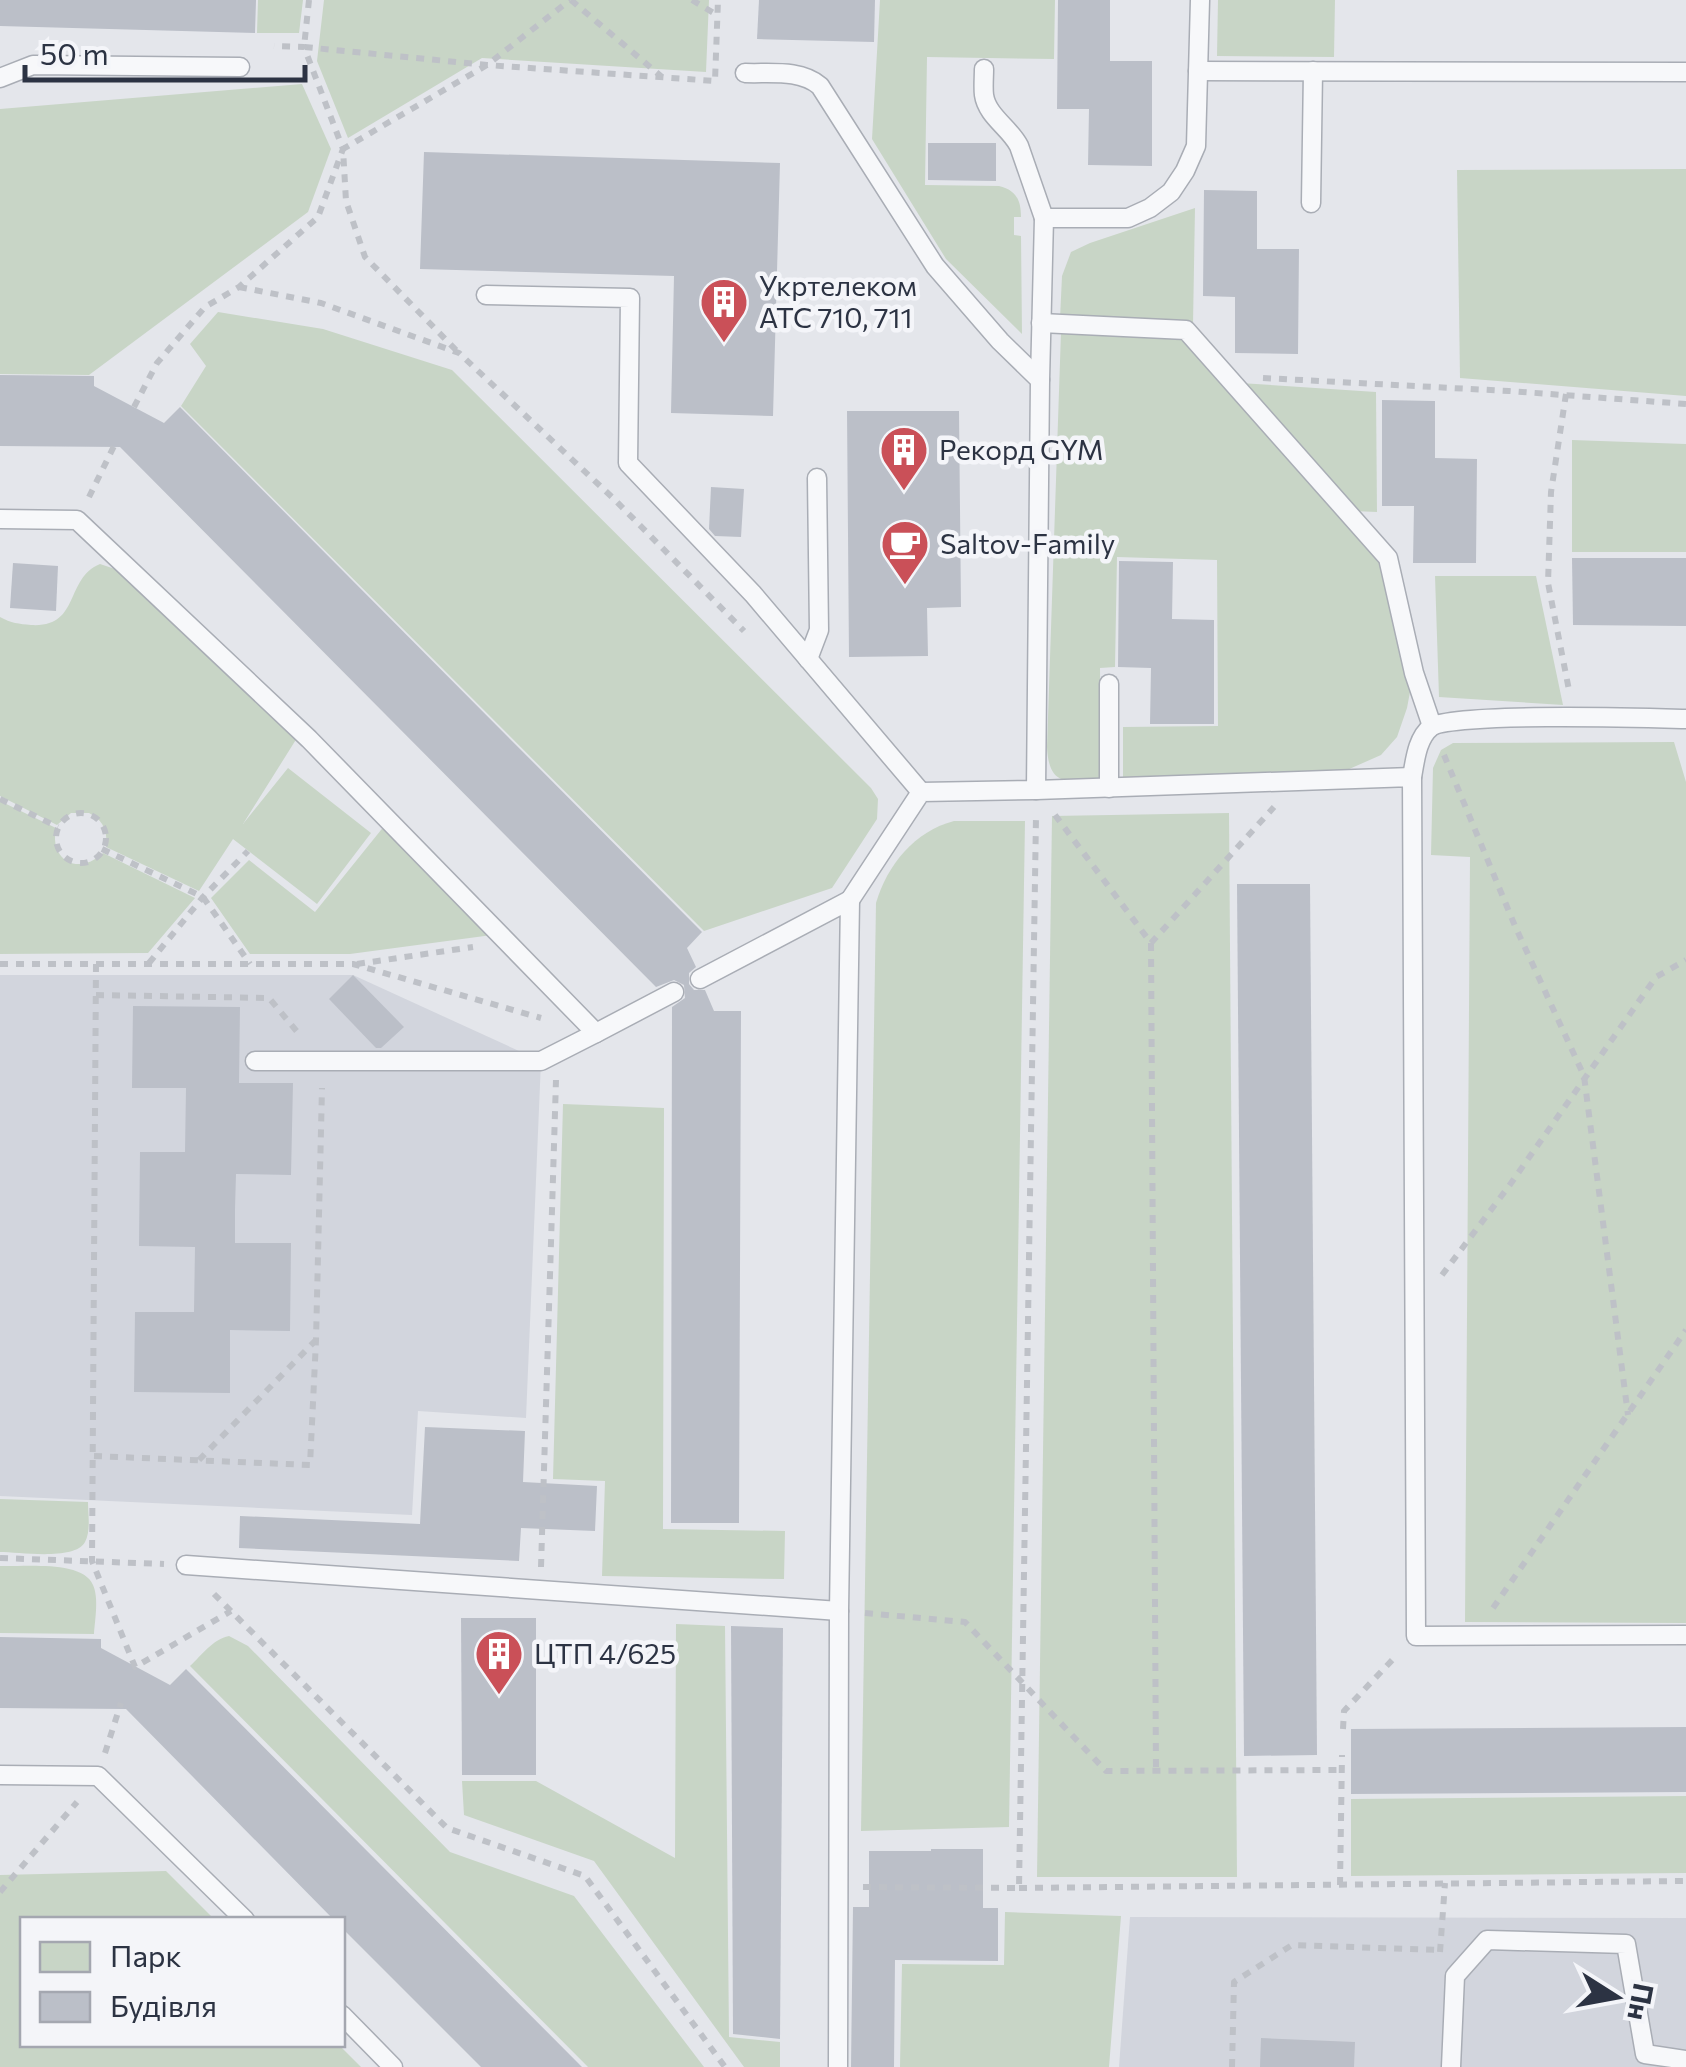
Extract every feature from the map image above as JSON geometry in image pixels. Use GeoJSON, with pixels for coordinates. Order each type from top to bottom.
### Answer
{"type":"FeatureCollection","features":[{"type":"Feature","properties":{"kind":"lane"},"geometry":{"type":"LineString","coordinates":[[1044,218],[1128,218],[1150,208],[1170,192],[1186,171],[1196,146],[1200,0]]}},
{"type":"Feature","properties":{"kind":"lane"},"geometry":{"type":"LineString","coordinates":[[0,78],[32,64],[240,67]]}},
{"type":"Feature","properties":{"kind":"lane"},"geometry":{"type":"LineString","coordinates":[[984,69],[987,105],[1014,136],[1044,218],[1036,790]]}},
{"type":"Feature","properties":{"kind":"lane"},"geometry":{"type":"LineString","coordinates":[[1198,70],[1686,72]]}},
{"type":"Feature","properties":{"kind":"lane"},"geometry":{"type":"LineString","coordinates":[[1310,203],[1313,71]]}},
{"type":"Feature","properties":{"kind":"lane"},"geometry":{"type":"LineString","coordinates":[[745,73],[796,75],[820,86],[935,266],[1000,341],[1040,380]]}},
{"type":"Feature","properties":{"kind":"lane"},"geometry":{"type":"LineString","coordinates":[[486,295],[630,298],[628,463],[753,594],[921,792]]}},
{"type":"Feature","properties":{"kind":"lane"},"geometry":{"type":"LineString","coordinates":[[1041,323],[1186,330],[1388,558],[1414,673],[1432,726]]}},
{"type":"Feature","properties":{"kind":"lane"},"geometry":{"type":"LineString","coordinates":[[808,659],[819,630],[817,478]]}},
{"type":"Feature","properties":{"kind":"lane"},"geometry":{"type":"LineString","coordinates":[[0,519],[77,520],[309,739],[596,1033]]}},
{"type":"Feature","properties":{"kind":"lane"},"geometry":{"type":"LineString","coordinates":[[1109,684],[1109,788]]}},
{"type":"Feature","properties":{"kind":"lane"},"geometry":{"type":"LineString","coordinates":[[1686,719],[1454,720],[1432,726],[1420,744],[1412,777],[1416,1636],[1686,1635]]}},
{"type":"Feature","properties":{"kind":"lane"},"geometry":{"type":"LineString","coordinates":[[921,792],[1412,777]]}},
{"type":"Feature","properties":{"kind":"lane"},"geometry":{"type":"LineString","coordinates":[[700,979],[850,900],[921,792]]}},
{"type":"Feature","properties":{"kind":"lane"},"geometry":{"type":"LineString","coordinates":[[838,2067],[839,1611],[850,900]]}},
{"type":"Feature","properties":{"kind":"lane"},"geometry":{"type":"LineString","coordinates":[[255,1061],[541,1061],[674,992]]}},
{"type":"Feature","properties":{"kind":"lane"},"geometry":{"type":"LineString","coordinates":[[186,1566],[839,1611]]}},
{"type":"Feature","properties":{"kind":"lane"},"geometry":{"type":"LineString","coordinates":[[0,1775],[98,1776],[241,1917]]}},
{"type":"Feature","properties":{"kind":"lane"},"geometry":{"type":"LineString","coordinates":[[1451,2067],[1455,1976],[1487,1940],[1626,1944],[1645,2054],[1686,2060]]}},
{"type":"Feature","properties":{"kind":"lane"},"geometry":{"type":"LineString","coordinates":[[345,2019],[393,2067]]}},
{"type":"Feature","properties":{"kind":"path"},"geometry":{"type":"LineString","coordinates":[[309,0],[304,46],[343,149],[346,201],[365,256],[750,637]]}},
{"type":"Feature","properties":{"kind":"path"},"geometry":{"type":"LineString","coordinates":[[134,407],[157,363],[204,307],[239,287],[318,216],[343,149],[487,65],[571,0],[662,77]]}},
{"type":"Feature","properties":{"kind":"path"},"geometry":{"type":"LineString","coordinates":[[692,0],[718,15]]}},
{"type":"Feature","properties":{"kind":"path"},"geometry":{"type":"LineString","coordinates":[[274,46],[715,81],[718,0]]}},
{"type":"Feature","properties":{"kind":"path"},"geometry":{"type":"LineString","coordinates":[[239,287],[321,303],[460,353]]}},
{"type":"Feature","properties":{"kind":"path"},"geometry":{"type":"LineString","coordinates":[[1227,376],[1686,404]]}},
{"type":"Feature","properties":{"kind":"path"},"geometry":{"type":"LineString","coordinates":[[1566,394],[1551,492],[1548,583],[1574,718]]}},
{"type":"Feature","properties":{"kind":"path"},"geometry":{"type":"LineString","coordinates":[[77,520],[116,442]]}},
{"type":"Feature","properties":{"kind":"path"},"geometry":{"type":"LineString","coordinates":[[1432,726],[1515,926],[1584,1076],[1628,1414]]}},
{"type":"Feature","properties":{"kind":"path"},"geometry":{"type":"LineString","coordinates":[[1151,944],[1298,781]]}},
{"type":"Feature","properties":{"kind":"path"},"geometry":{"type":"LineString","coordinates":[[1036,790],[1151,944],[1156,1771]]}},
{"type":"Feature","properties":{"kind":"path"},"geometry":{"type":"LineString","coordinates":[[1020,1888],[1036,790]]}},
{"type":"Feature","properties":{"kind":"path"},"geometry":{"type":"LineString","coordinates":[[0,798],[58,827]]}},
{"type":"Feature","properties":{"kind":"path"},"geometry":{"type":"LineString","coordinates":[[78,813],[94,817],[104,830],[102,849],[88,862],[72,862],[56,844],[58,827],[78,813]]}},
{"type":"Feature","properties":{"kind":"path"},"geometry":{"type":"LineString","coordinates":[[102,849],[203,897],[250,964]]}},
{"type":"Feature","properties":{"kind":"path"},"geometry":{"type":"LineString","coordinates":[[148,964],[203,897],[248,851]]}},
{"type":"Feature","properties":{"kind":"path"},"geometry":{"type":"LineString","coordinates":[[0,964],[354,964],[509,942]]}},
{"type":"Feature","properties":{"kind":"path"},"geometry":{"type":"LineString","coordinates":[[1414,1312],[1510,1186],[1656,977],[1686,960]]}},
{"type":"Feature","properties":{"kind":"path"},"geometry":{"type":"LineString","coordinates":[[96,964],[92,1561],[135,1666],[232,1611]]}},
{"type":"Feature","properties":{"kind":"path"},"geometry":{"type":"LineString","coordinates":[[354,964],[596,1033]]}},
{"type":"Feature","properties":{"kind":"path"},"geometry":{"type":"LineString","coordinates":[[94,1456],[310,1465],[322,1061],[269,998],[96,995]]}},
{"type":"Feature","properties":{"kind":"path"},"geometry":{"type":"LineString","coordinates":[[540,1589],[557,1054]]}},
{"type":"Feature","properties":{"kind":"path"},"geometry":{"type":"LineString","coordinates":[[1474,1636],[1686,1330]]}},
{"type":"Feature","properties":{"kind":"path"},"geometry":{"type":"LineString","coordinates":[[199,1460],[316,1340]]}},
{"type":"Feature","properties":{"kind":"path"},"geometry":{"type":"LineString","coordinates":[[0,1558],[186,1566],[447,1828],[584,1876],[725,2067]]}},
{"type":"Feature","properties":{"kind":"path"},"geometry":{"type":"LineString","coordinates":[[839,1611],[964,1622],[1106,1772],[1341,1770]]}},
{"type":"Feature","properties":{"kind":"path"},"geometry":{"type":"LineString","coordinates":[[1343,1729],[1344,1711],[1416,1636]]}},
{"type":"Feature","properties":{"kind":"path"},"geometry":{"type":"LineString","coordinates":[[0,1892],[98,1776],[120,1703]]}},
{"type":"Feature","properties":{"kind":"path"},"geometry":{"type":"LineString","coordinates":[[1340,1885],[1342,1754]]}},
{"type":"Feature","properties":{"kind":"path"},"geometry":{"type":"LineString","coordinates":[[838,1887],[1686,1881]]}},
{"type":"Feature","properties":{"kind":"path"},"geometry":{"type":"LineString","coordinates":[[1444,1883],[1439,1950],[1455,1976]]}},
{"type":"Feature","properties":{"kind":"path"},"geometry":{"type":"LineString","coordinates":[[1232,2067],[1234,1982],[1292,1945],[1439,1950]]}},
{"type":"Feature","properties":{"kind":"shaded area"},"geometry":{"type":"Polygon","coordinates":[[[0,975],[353,975],[541,1061],[526,1418],[418,1411],[412,1515],[0,1496],[0,975]]]}},
{"type":"Feature","properties":{"kind":"shaded area"},"geometry":{"type":"Polygon","coordinates":[[[1130,1917],[1686,1918],[1686,2067],[1119,2067],[1130,1917]]]}},
{"type":"Feature","properties":{"kind":"green space"},"geometry":{"type":"Polygon","coordinates":[[[258,0],[303,0],[299,33],[257,33],[258,0]]]}},
{"type":"Feature","properties":{"kind":"green space"},"geometry":{"type":"Polygon","coordinates":[[[324,0],[709,0],[706,72],[482,58],[348,138],[317,61],[324,0]]]}},
{"type":"Feature","properties":{"kind":"green space"},"geometry":{"type":"Polygon","coordinates":[[[880,0],[1055,0],[1054,59],[927,57],[925,185],[999,186],[1016,197],[1021,217],[1014,217],[1014,235],[1021,236],[1022,334],[946,259],[872,139],[880,0]]]}},
{"type":"Feature","properties":{"kind":"green space"},"geometry":{"type":"Polygon","coordinates":[[[1218,0],[1335,0],[1334,57],[1217,56],[1218,0]]]}},
{"type":"Feature","properties":{"kind":"green space"},"geometry":{"type":"Polygon","coordinates":[[[302,84],[331,149],[308,212],[89,375],[0,374],[0,109],[302,84]]]}},
{"type":"Feature","properties":{"kind":"green space"},"geometry":{"type":"Polygon","coordinates":[[[1686,169],[1686,396],[1460,378],[1457,170],[1686,169]]]}},
{"type":"Feature","properties":{"kind":"green space"},"geometry":{"type":"Polygon","coordinates":[[[1195,208],[1193,325],[1060,319],[1062,276],[1071,252],[1195,208]]]}},
{"type":"Feature","properties":{"kind":"green space"},"geometry":{"type":"Polygon","coordinates":[[[218,312],[323,329],[452,370],[871,788],[878,799],[877,819],[832,888],[704,931],[181,406],[206,366],[190,344],[218,312]]]}},
{"type":"Feature","properties":{"kind":"green space"},"geometry":{"type":"Polygon","coordinates":[[[1061,332],[1183,336],[1380,562],[1410,692],[1397,737],[1381,755],[1329,774],[1123,781],[1123,727],[1218,726],[1217,560],[1117,557],[1115,667],[1100,668],[1101,782],[1062,780],[1056,776],[1047,747],[1061,332]]]}},
{"type":"Feature","properties":{"kind":"green space"},"geometry":{"type":"Polygon","coordinates":[[[1240,383],[1376,392],[1377,512],[1353,511],[1240,383]]]}},
{"type":"Feature","properties":{"kind":"green space"},"geometry":{"type":"Polygon","coordinates":[[[1572,440],[1686,444],[1686,552],[1572,552],[1572,440]]]}},
{"type":"Feature","properties":{"kind":"green space"},"geometry":{"type":"Polygon","coordinates":[[[100,564],[118,570],[297,738],[243,824],[288,768],[371,833],[317,904],[233,839],[199,891],[106,847],[104,827],[89,813],[71,813],[57,825],[0,796],[0,617],[31,625],[58,619],[81,580],[100,564]]]}},
{"type":"Feature","properties":{"kind":"green space"},"geometry":{"type":"Polygon","coordinates":[[[1435,576],[1536,576],[1563,705],[1439,697],[1435,576]]]}},
{"type":"Feature","properties":{"kind":"green space"},"geometry":{"type":"Polygon","coordinates":[[[1674,742],[1686,782],[1686,1623],[1465,1622],[1470,857],[1431,855],[1433,768],[1441,750],[1453,743],[1674,742]]]}},
{"type":"Feature","properties":{"kind":"green space"},"geometry":{"type":"Polygon","coordinates":[[[0,801],[56,828],[57,849],[68,861],[85,863],[103,853],[195,898],[148,953],[0,954],[0,801]]]}},
{"type":"Feature","properties":{"kind":"green space"},"geometry":{"type":"Polygon","coordinates":[[[1229,813],[1237,1877],[1037,1877],[1052,816],[1229,813]]]}},
{"type":"Feature","properties":{"kind":"green space"},"geometry":{"type":"Polygon","coordinates":[[[954,821],[1025,821],[1009,1827],[861,1831],[876,903],[887,876],[904,852],[927,833],[954,821]]]}},
{"type":"Feature","properties":{"kind":"green space"},"geometry":{"type":"Polygon","coordinates":[[[385,825],[492,935],[350,954],[250,954],[211,898],[249,860],[315,912],[385,825]]]}},
{"type":"Feature","properties":{"kind":"green space"},"geometry":{"type":"Polygon","coordinates":[[[563,1104],[664,1108],[663,1529],[785,1531],[784,1579],[602,1576],[605,1481],[553,1479],[563,1104]]]}},
{"type":"Feature","properties":{"kind":"green space"},"geometry":{"type":"Polygon","coordinates":[[[0,1499],[88,1502],[85,1542],[59,1554],[0,1552],[0,1499]]]}},
{"type":"Feature","properties":{"kind":"green space"},"geometry":{"type":"Polygon","coordinates":[[[0,1566],[51,1566],[87,1577],[96,1596],[94,1634],[0,1633],[0,1566]]]}},
{"type":"Feature","properties":{"kind":"green space"},"geometry":{"type":"Polygon","coordinates":[[[676,1624],[725,1626],[729,2037],[780,2042],[780,2067],[744,2067],[594,1861],[464,1815],[462,1781],[536,1781],[675,1858],[676,1624]]]}},
{"type":"Feature","properties":{"kind":"green space"},"geometry":{"type":"Polygon","coordinates":[[[229,1636],[248,1646],[450,1852],[574,1896],[704,2067],[588,2067],[190,1666],[213,1644],[229,1636]]]}},
{"type":"Feature","properties":{"kind":"green space"},"geometry":{"type":"Polygon","coordinates":[[[1686,1796],[1686,1873],[1351,1876],[1351,1799],[1686,1796]]]}},
{"type":"Feature","properties":{"kind":"green space"},"geometry":{"type":"Polygon","coordinates":[[[166,1871],[212,1917],[20,1917],[20,2047],[341,2047],[361,2067],[0,2067],[0,1875],[166,1871]]]}},
{"type":"Feature","properties":{"kind":"green space"},"geometry":{"type":"Polygon","coordinates":[[[1005,1912],[1121,1916],[1109,2067],[900,2067],[902,1964],[1004,1965],[1005,1912]]]}},
{"type":"Feature","properties":{"kind":"building"},"geometry":{"type":"Polygon","coordinates":[[[0,0],[256,0],[255,33],[0,26],[0,0]]]}},
{"type":"Feature","properties":{"kind":"building"},"geometry":{"type":"Polygon","coordinates":[[[759,0],[875,0],[874,42],[757,39],[759,0]]]}},
{"type":"Feature","properties":{"kind":"building"},"geometry":{"type":"Polygon","coordinates":[[[1058,0],[1110,0],[1110,61],[1152,61],[1152,166],[1088,165],[1089,109],[1057,109],[1058,0]]]}},
{"type":"Feature","properties":{"kind":"building"},"geometry":{"type":"Polygon","coordinates":[[[928,143],[996,143],[996,181],[928,180],[928,143]]]}},
{"type":"Feature","properties":{"kind":"building","name":"Укртелеком АТС 710, 711"},"geometry":{"type":"Polygon","coordinates":[[[424,152],[780,163],[773,416],[671,413],[674,276],[420,269],[424,152]]]}},
{"type":"Feature","properties":{"kind":"building"},"geometry":{"type":"Polygon","coordinates":[[[1204,190],[1257,191],[1257,249],[1299,249],[1298,354],[1235,353],[1235,297],[1203,296],[1204,190]]]}},
{"type":"Feature","properties":{"kind":"building"},"geometry":{"type":"Polygon","coordinates":[[[0,375],[94,376],[94,386],[164,423],[180,407],[702,932],[687,948],[696,967],[689,973],[689,984],[694,990],[705,990],[714,1011],[741,1011],[739,1523],[671,1523],[672,1007],[685,998],[684,985],[674,980],[656,987],[120,447],[0,446],[0,375]]]}},
{"type":"Feature","properties":{"kind":"building"},"geometry":{"type":"Polygon","coordinates":[[[1382,400],[1435,401],[1435,458],[1477,459],[1476,563],[1413,563],[1414,506],[1382,506],[1382,400]]]}},
{"type":"Feature","properties":{"kind":"building"},"geometry":{"type":"Polygon","coordinates":[[[847,411],[959,411],[961,607],[927,608],[928,656],[849,657],[847,411]]]}},
{"type":"Feature","properties":{"kind":"building"},"geometry":{"type":"Polygon","coordinates":[[[711,487],[744,489],[741,537],[715,536],[709,529],[711,487]]]}},
{"type":"Feature","properties":{"kind":"building"},"geometry":{"type":"Polygon","coordinates":[[[1572,558],[1686,558],[1686,626],[1573,625],[1572,558]]]}},
{"type":"Feature","properties":{"kind":"building"},"geometry":{"type":"Polygon","coordinates":[[[1119,561],[1173,562],[1172,619],[1214,620],[1214,724],[1150,724],[1151,668],[1118,667],[1119,561]]]}},
{"type":"Feature","properties":{"kind":"building"},"geometry":{"type":"Polygon","coordinates":[[[13,563],[58,566],[56,611],[10,608],[13,563]]]}},
{"type":"Feature","properties":{"kind":"building"},"geometry":{"type":"Polygon","coordinates":[[[1237,884],[1310,884],[1317,1755],[1244,1756],[1237,884]]]}},
{"type":"Feature","properties":{"kind":"building"},"geometry":{"type":"Polygon","coordinates":[[[353,975],[404,1027],[381,1048],[376,1048],[329,999],[353,975]]]}},
{"type":"Feature","properties":{"kind":"building"},"geometry":{"type":"Polygon","coordinates":[[[133,1006],[240,1007],[239,1083],[293,1083],[291,1175],[236,1174],[235,1209],[235,1243],[291,1243],[290,1331],[230,1330],[230,1393],[134,1392],[135,1312],[194,1312],[195,1247],[139,1246],[140,1152],[185,1152],[186,1088],[132,1088],[133,1006]]]}},
{"type":"Feature","properties":{"kind":"building"},"geometry":{"type":"Polygon","coordinates":[[[425,1427],[525,1431],[523,1482],[597,1486],[595,1531],[521,1528],[519,1561],[239,1548],[240,1516],[420,1524],[425,1427]]]}},
{"type":"Feature","properties":{"kind":"building","name":"ЦТП 4/625"},"geometry":{"type":"Polygon","coordinates":[[[461,1618],[536,1618],[536,1775],[462,1775],[461,1618]]]}},
{"type":"Feature","properties":{"kind":"building"},"geometry":{"type":"Polygon","coordinates":[[[731,1626],[783,1628],[780,2039],[733,2034],[731,1626]]]}},
{"type":"Feature","properties":{"kind":"building"},"geometry":{"type":"Polygon","coordinates":[[[0,1637],[101,1639],[101,1648],[170,1685],[186,1669],[582,2067],[481,2067],[345,1931],[345,1917],[331,1917],[126,1709],[0,1708],[0,1637]]]}},
{"type":"Feature","properties":{"kind":"building"},"geometry":{"type":"Polygon","coordinates":[[[1686,1727],[1686,1792],[1351,1794],[1351,1729],[1686,1727]]]}},
{"type":"Feature","properties":{"kind":"building"},"geometry":{"type":"Polygon","coordinates":[[[983,1849],[983,1908],[998,1908],[998,1961],[895,1960],[894,2067],[851,2067],[853,1907],[869,1907],[869,1851],[983,1849]]]}},
{"type":"Feature","properties":{"kind":"building"},"geometry":{"type":"Polygon","coordinates":[[[1261,2038],[1355,2042],[1354,2067],[1260,2067],[1261,2038]]]}},
{"type":"Feature","properties":{"kind":"place","name":"Укртелеком АТС 710, 711"},"geometry":{"type":"Point","coordinates":[724,344]}},
{"type":"Feature","properties":{"kind":"place","name":"Рекорд GYM"},"geometry":{"type":"Point","coordinates":[904,492]}},
{"type":"Feature","properties":{"kind":"place","name":"Saltov-Family"},"geometry":{"type":"Point","coordinates":[905,586]}},
{"type":"Feature","properties":{"kind":"place","name":"ЦТП 4/625"},"geometry":{"type":"Point","coordinates":[499,1696]}}]}
